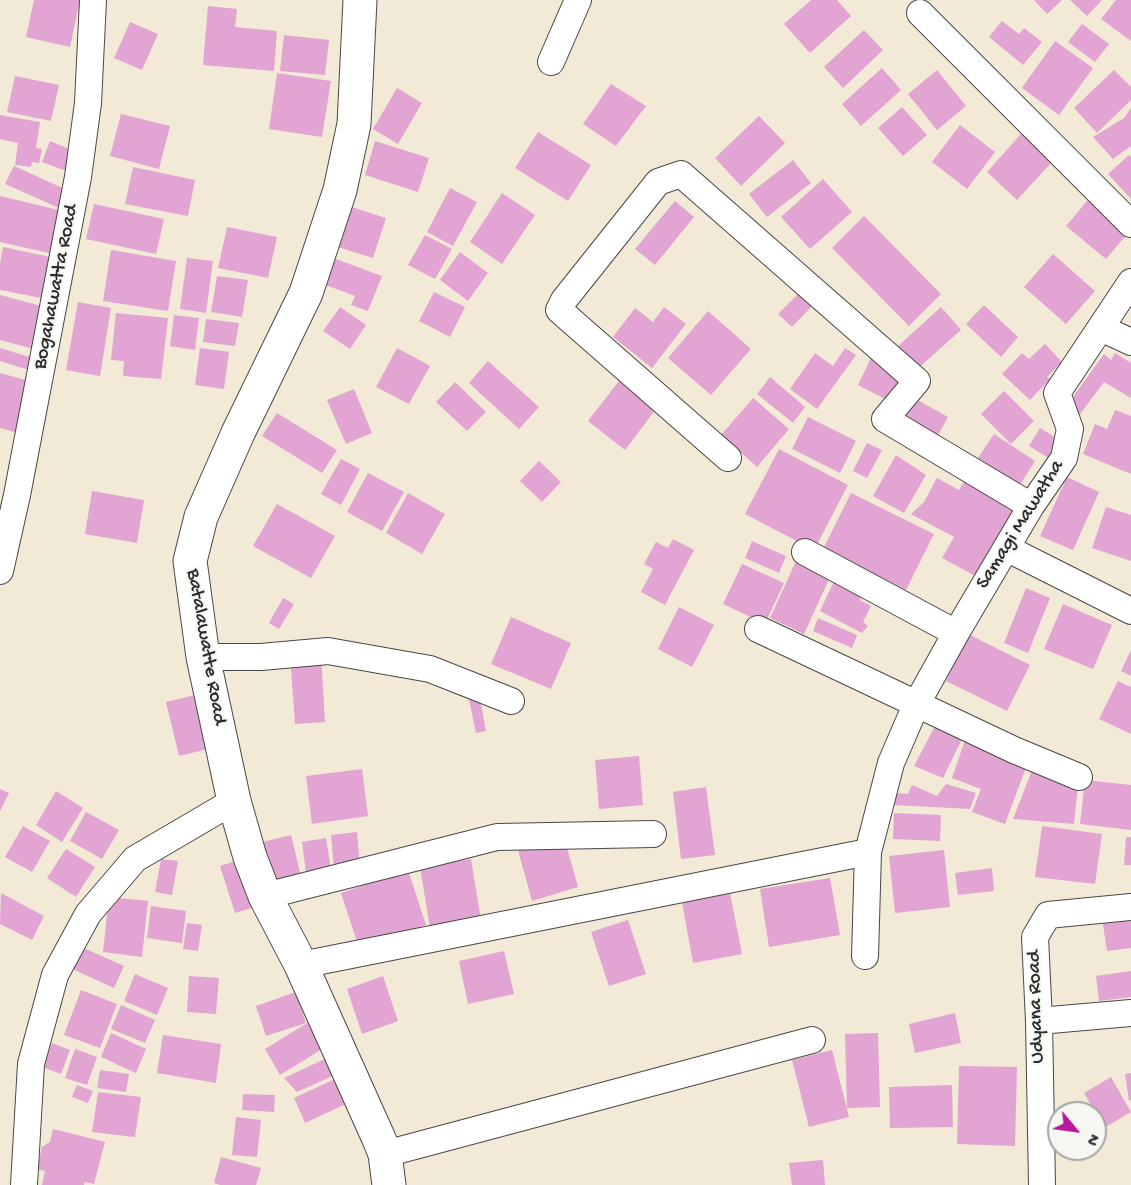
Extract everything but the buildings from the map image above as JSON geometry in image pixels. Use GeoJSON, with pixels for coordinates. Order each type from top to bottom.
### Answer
{"type":"FeatureCollection","features":[{"type":"Feature","properties":{"kind":"street","name":"Bogahawatta Road"},"geometry":{"type":"LineString","coordinates":[[0,571],[17,495],[78,177],[88,103],[93,0]]}},
{"type":"Feature","properties":{"kind":"street","name":"Batalawatte Road"},"geometry":{"type":"LineString","coordinates":[[360,0],[354,124],[340,190],[306,293],[238,433],[201,517],[190,561],[203,657],[234,801],[250,857],[265,896],[301,965],[387,1169]]}},
{"type":"Feature","properties":{"kind":"street"},"geometry":{"type":"LineString","coordinates":[[551,62],[578,0]]}},
{"type":"Feature","properties":{"kind":"street"},"geometry":{"type":"LineString","coordinates":[[920,13],[1131,224]]}},
{"type":"Feature","properties":{"kind":"street"},"geometry":{"type":"LineString","coordinates":[[728,458],[559,310],[564,300],[658,182],[681,174],[917,381],[885,419],[1031,506]]}},
{"type":"Feature","properties":{"kind":"street","name":"Samagi Mawatha"},"geometry":{"type":"LineString","coordinates":[[865,956],[868,852],[891,763],[916,705],[956,633],[1031,506],[1064,458],[1070,429],[1057,393],[1131,282]]}},
{"type":"Feature","properties":{"kind":"street"},"geometry":{"type":"LineString","coordinates":[[1101,328],[1131,342]]}},
{"type":"Feature","properties":{"kind":"street"},"geometry":{"type":"LineString","coordinates":[[1006,548],[1131,611]]}},
{"type":"Feature","properties":{"kind":"street"},"geometry":{"type":"LineString","coordinates":[[806,552],[956,633]]}},
{"type":"Feature","properties":{"kind":"street"},"geometry":{"type":"LineString","coordinates":[[758,629],[916,705],[1079,777]]}},
{"type":"Feature","properties":{"kind":"street"},"geometry":{"type":"LineString","coordinates":[[203,657],[261,657],[328,651],[430,669],[510,700]]}},
{"type":"Feature","properties":{"kind":"street"},"geometry":{"type":"LineString","coordinates":[[24,1185],[31,1064],[55,975],[77,934],[88,914],[135,859],[234,801]]}},
{"type":"Feature","properties":{"kind":"street"},"geometry":{"type":"LineString","coordinates":[[265,896],[497,837],[653,834]]}},
{"type":"Feature","properties":{"kind":"street"},"geometry":{"type":"LineString","coordinates":[[301,965],[868,852]]}},
{"type":"Feature","properties":{"kind":"street","name":"Udyana Road"},"geometry":{"type":"LineString","coordinates":[[1042,1185],[1035,937],[1048,915],[1131,907]]}},
{"type":"Feature","properties":{"kind":"street"},"geometry":{"type":"LineString","coordinates":[[1038,1021],[1131,1013]]}},
{"type":"Feature","properties":{"kind":"street"},"geometry":{"type":"LineString","coordinates":[[387,1169],[812,1040]]}}]}
